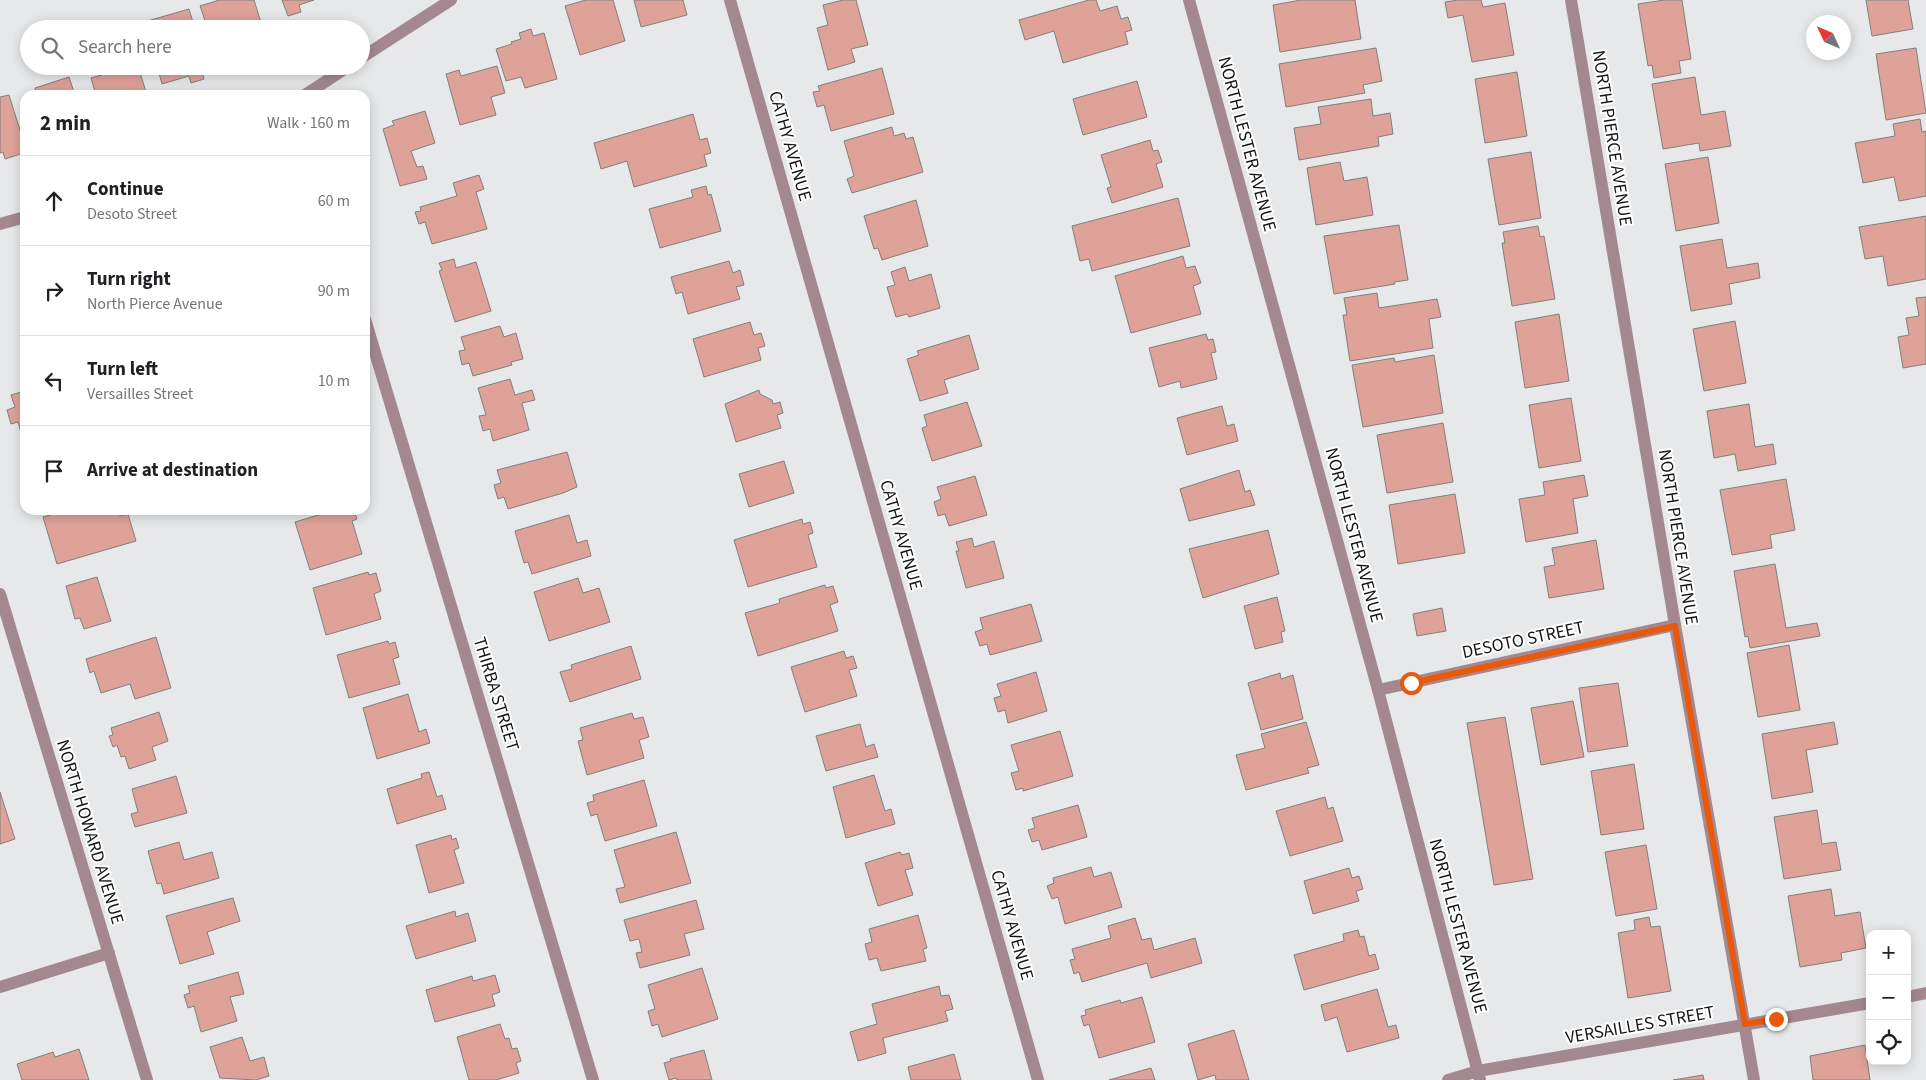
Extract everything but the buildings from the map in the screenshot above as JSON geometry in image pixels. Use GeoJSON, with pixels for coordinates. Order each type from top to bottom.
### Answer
{"type":"FeatureCollection","features":[{"type":"Feature","properties":{"kind":"street"},"geometry":{"type":"LineString","coordinates":[[370,52],[451,0]]}},
{"type":"Feature","properties":{"kind":"street","name":"CATHY AVENUE"},"geometry":{"type":"LineString","coordinates":[[730,0],[1038,1080]]}},
{"type":"Feature","properties":{"kind":"street","name":"NORTH LESTER AVENUE"},"geometry":{"type":"LineString","coordinates":[[1189,0],[1378,690],[1479,1076]]}},
{"type":"Feature","properties":{"kind":"street","name":"NORTH PIERCE AVENUE"},"geometry":{"type":"LineString","coordinates":[[1571,0],[1675,626],[1754,1080]]}},
{"type":"Feature","properties":{"kind":"street"},"geometry":{"type":"LineString","coordinates":[[313,90],[335,75]]}},
{"type":"Feature","properties":{"kind":"street"},"geometry":{"type":"LineString","coordinates":[[0,224],[20,218]]}},
{"type":"Feature","properties":{"kind":"street","name":"THIRBA STREET"},"geometry":{"type":"LineString","coordinates":[[370,336],[594,1080]]}},
{"type":"Feature","properties":{"kind":"street","name":"NORTH HOWARD AVENUE"},"geometry":{"type":"LineString","coordinates":[[0,594],[147,1080]]}},
{"type":"Feature","properties":{"kind":"street","name":"DESOTO STREET"},"geometry":{"type":"LineString","coordinates":[[1378,690],[1675,626]]}},
{"type":"Feature","properties":{"kind":"street"},"geometry":{"type":"LineString","coordinates":[[0,986],[109,953]]}},
{"type":"Feature","properties":{"kind":"street"},"geometry":{"type":"LineString","coordinates":[[1911,996],[1926,993]]}},
{"type":"Feature","properties":{"kind":"street","name":"VERSAILLES STREET"},"geometry":{"type":"LineString","coordinates":[[1448,1080],[1479,1076],[1745,1024],[1866,1004]]}},
{"type":"Feature","properties":{"kind":"route"},"geometry":{"type":"LineString","coordinates":[[1411,683],[1675,626],[1745,1024],[1776,1019]]}}]}
